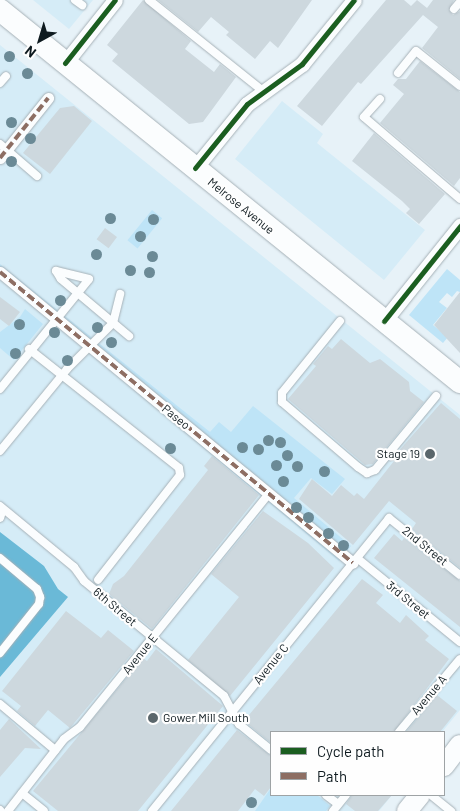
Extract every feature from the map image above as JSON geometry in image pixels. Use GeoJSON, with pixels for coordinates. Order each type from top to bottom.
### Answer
{"type":"FeatureCollection","features":[{"type":"Feature","properties":{"kind":"main road","name":"Melrose Avenue"},"geometry":{"type":"LineString","coordinates":[[0,10],[460,382]]}},
{"type":"Feature","properties":{"kind":"street"},"geometry":{"type":"LineString","coordinates":[[65,63],[115,0]]}},
{"type":"Feature","properties":{"kind":"street"},"geometry":{"type":"LineString","coordinates":[[195,168],[247,104],[302,64],[354,0]]}},
{"type":"Feature","properties":{"kind":"street"},"geometry":{"type":"LineString","coordinates":[[2,151],[48,98]]}},
{"type":"Feature","properties":{"kind":"street"},"geometry":{"type":"LineString","coordinates":[[384,321],[460,226]]}},
{"type":"Feature","properties":{"kind":"street","name":"Paseo"},"geometry":{"type":"LineString","coordinates":[[0,272],[270,494],[355,560]]}},
{"type":"Feature","properties":{"kind":"street"},"geometry":{"type":"LineString","coordinates":[[445,765],[460,745]]}},
{"type":"Feature","properties":{"kind":"street"},"geometry":{"type":"LineString","coordinates":[[407,811],[419,796]]}},
{"type":"Feature","properties":{"kind":"lane"},"geometry":{"type":"LineString","coordinates":[[149,0],[263,91]]}},
{"type":"Feature","properties":{"kind":"lane"},"geometry":{"type":"LineString","coordinates":[[454,9],[460,2]]}},
{"type":"Feature","properties":{"kind":"lane"},"geometry":{"type":"LineString","coordinates":[[398,74],[416,51],[460,86]]}},
{"type":"Feature","properties":{"kind":"lane"},"geometry":{"type":"LineString","coordinates":[[0,83],[6,76]]}},
{"type":"Feature","properties":{"kind":"lane"},"geometry":{"type":"LineString","coordinates":[[380,99],[364,117],[460,199]]}},
{"type":"Feature","properties":{"kind":"lane"},"geometry":{"type":"LineString","coordinates":[[2,151],[37,176]]}},
{"type":"Feature","properties":{"kind":"lane"},"geometry":{"type":"LineString","coordinates":[[0,389],[29,350],[77,293],[89,279],[56,271],[77,293],[129,336]]}},
{"type":"Feature","properties":{"kind":"lane"},"geometry":{"type":"LineString","coordinates":[[0,451],[62,375],[113,323],[120,294]]}},
{"type":"Feature","properties":{"kind":"lane"},"geometry":{"type":"LineString","coordinates":[[340,321],[282,393],[282,402],[358,467],[367,473],[375,470],[436,396]]}},
{"type":"Feature","properties":{"kind":"lane"},"geometry":{"type":"LineString","coordinates":[[29,350],[179,468],[180,475],[98,580]]}},
{"type":"Feature","properties":{"kind":"lane","name":"Avenue E"},"geometry":{"type":"LineString","coordinates":[[8,811],[55,750],[80,727],[270,494]]}},
{"type":"Feature","properties":{"kind":"lane"},"geometry":{"type":"LineString","coordinates":[[0,518],[1,507]]}},
{"type":"Feature","properties":{"kind":"lane","name":"6th Street"},"geometry":{"type":"LineString","coordinates":[[1,507],[153,638],[224,696],[239,724],[270,749]]}},
{"type":"Feature","properties":{"kind":"lane","name":"Avenue C"},"geometry":{"type":"LineString","coordinates":[[152,811],[389,518]]}},
{"type":"Feature","properties":{"kind":"lane","name":"2nd Street"},"geometry":{"type":"LineString","coordinates":[[389,518],[460,575]]}},
{"type":"Feature","properties":{"kind":"lane"},"geometry":{"type":"LineString","coordinates":[[0,558],[37,589],[40,597],[39,604],[0,653]]}},
{"type":"Feature","properties":{"kind":"lane","name":"3rd Street"},"geometry":{"type":"LineString","coordinates":[[355,560],[460,642]]}},
{"type":"Feature","properties":{"kind":"lane","name":"Avenue A"},"geometry":{"type":"LineString","coordinates":[[399,731],[460,659]]}},
{"type":"Feature","properties":{"kind":"lane"},"geometry":{"type":"LineString","coordinates":[[0,704],[55,750]]}},
{"type":"Feature","properties":{"kind":"lane"},"geometry":{"type":"LineString","coordinates":[[22,793],[44,811]]}},
{"type":"Feature","properties":{"kind":"lane"},"geometry":{"type":"LineString","coordinates":[[327,796],[336,808],[345,796]]}},
{"type":"Feature","properties":{"kind":"lane"},"geometry":{"type":"LineString","coordinates":[[432,796],[451,811]]}},
{"type":"Feature","properties":{"kind":"shaded area"},"geometry":{"type":"Polygon","coordinates":[[[33,0],[93,0],[69,29],[33,0]]]}},
{"type":"Feature","properties":{"kind":"shaded area"},"geometry":{"type":"Polygon","coordinates":[[[0,45],[460,415],[460,710],[443,731],[270,731],[270,796],[391,796],[379,811],[0,811],[0,45]]]}},
{"type":"Feature","properties":{"kind":"shaded area"},"geometry":{"type":"Polygon","coordinates":[[[282,101],[323,134],[317,143],[425,230],[384,280],[235,159],[282,101]]]}},
{"type":"Feature","properties":{"kind":"shaded area"},"geometry":{"type":"Polygon","coordinates":[[[152,210],[162,218],[138,248],[127,240],[152,210]]]}},
{"type":"Feature","properties":{"kind":"shaded area"},"geometry":{"type":"Polygon","coordinates":[[[0,264],[210,432],[219,422],[231,432],[253,406],[345,479],[332,494],[311,478],[294,498],[351,546],[339,561],[0,278],[0,264]]]}},
{"type":"Feature","properties":{"kind":"shaded area"},"geometry":{"type":"Polygon","coordinates":[[[447,269],[460,280],[460,292],[457,291],[452,297],[447,293],[439,302],[447,308],[433,325],[448,337],[443,343],[409,315],[447,269]]]}},
{"type":"Feature","properties":{"kind":"shaded area"},"geometry":{"type":"Polygon","coordinates":[[[25,309],[43,324],[14,360],[0,348],[0,332],[20,317],[25,309]]]}},
{"type":"Feature","properties":{"kind":"shaded area"},"geometry":{"type":"Polygon","coordinates":[[[270,789],[270,796],[318,796],[330,806],[326,811],[255,811],[270,789]]]}},
{"type":"Feature","properties":{"kind":"water"},"geometry":{"type":"Polygon","coordinates":[[[0,532],[44,566],[58,589],[68,597],[0,677],[0,532]]]}},
{"type":"Feature","properties":{"kind":"building"},"geometry":{"type":"Polygon","coordinates":[[[143,0],[191,41],[185,49],[214,72],[220,64],[236,77],[203,122],[189,124],[112,61],[118,54],[107,45],[143,0]]]}},
{"type":"Feature","properties":{"kind":"building"},"geometry":{"type":"Polygon","coordinates":[[[158,0],[312,0],[278,48],[270,41],[255,59],[226,35],[229,32],[211,17],[198,32],[158,0]]]}},
{"type":"Feature","properties":{"kind":"building"},"geometry":{"type":"Polygon","coordinates":[[[386,0],[404,0],[411,6],[417,0],[427,8],[433,0],[454,0],[449,10],[453,15],[460,11],[460,79],[422,48],[438,27],[423,15],[361,84],[358,82],[322,126],[297,106],[386,0]]]}},
{"type":"Feature","properties":{"kind":"building"},"geometry":{"type":"Polygon","coordinates":[[[420,61],[460,92],[460,178],[454,186],[380,123],[404,94],[393,85],[398,79],[406,79],[420,61]]]}},
{"type":"Feature","properties":{"kind":"building"},"geometry":{"type":"Polygon","coordinates":[[[74,106],[92,121],[50,174],[23,153],[60,108],[74,106]]]}},
{"type":"Feature","properties":{"kind":"building"},"geometry":{"type":"Polygon","coordinates":[[[374,133],[445,194],[419,224],[406,213],[410,209],[402,201],[352,161],[374,133]]]}},
{"type":"Feature","properties":{"kind":"building"},"geometry":{"type":"Polygon","coordinates":[[[105,228],[117,237],[109,248],[97,239],[105,228]]]}},
{"type":"Feature","properties":{"kind":"building"},"geometry":{"type":"Polygon","coordinates":[[[460,292],[460,353],[434,325],[460,292]]]}},
{"type":"Feature","properties":{"kind":"building"},"geometry":{"type":"Polygon","coordinates":[[[0,297],[20,312],[9,326],[0,319],[0,297]]]}},
{"type":"Feature","properties":{"kind":"building"},"geometry":{"type":"Polygon","coordinates":[[[341,339],[370,363],[380,359],[409,382],[410,391],[424,402],[373,464],[365,465],[288,399],[316,366],[313,364],[328,346],[332,349],[341,339]]]}},
{"type":"Feature","properties":{"kind":"building"},"geometry":{"type":"Polygon","coordinates":[[[441,403],[460,419],[460,568],[412,529],[416,523],[389,501],[353,545],[299,499],[312,479],[332,496],[341,485],[354,496],[357,493],[364,499],[394,461],[389,462],[441,403]]]}},
{"type":"Feature","properties":{"kind":"building"},"geometry":{"type":"Polygon","coordinates":[[[212,456],[259,495],[152,629],[109,594],[113,584],[124,576],[208,470],[204,466],[212,456]]]}},
{"type":"Feature","properties":{"kind":"building"},"geometry":{"type":"Polygon","coordinates":[[[263,511],[308,543],[334,568],[230,696],[188,660],[239,597],[211,574],[263,511]]]}},
{"type":"Feature","properties":{"kind":"building"},"geometry":{"type":"Polygon","coordinates":[[[394,534],[402,541],[404,538],[460,581],[460,627],[374,558],[394,534]]]}},
{"type":"Feature","properties":{"kind":"building"},"geometry":{"type":"Polygon","coordinates":[[[362,579],[383,595],[376,603],[400,623],[406,615],[429,636],[425,640],[449,659],[395,731],[270,731],[270,742],[244,721],[362,579]]]}},
{"type":"Feature","properties":{"kind":"building"},"geometry":{"type":"Polygon","coordinates":[[[66,611],[101,638],[108,630],[134,651],[70,728],[48,710],[35,726],[17,711],[21,706],[2,691],[66,611]]]}},
{"type":"Feature","properties":{"kind":"building","name":"Gower Mill South"},"geometry":{"type":"Polygon","coordinates":[[[156,649],[223,706],[138,811],[58,811],[33,791],[143,658],[147,661],[156,649]]]}},
{"type":"Feature","properties":{"kind":"building"},"geometry":{"type":"Polygon","coordinates":[[[437,695],[457,711],[441,731],[407,731],[437,695]]]}},
{"type":"Feature","properties":{"kind":"building"},"geometry":{"type":"Polygon","coordinates":[[[9,719],[41,749],[25,748],[0,777],[0,730],[9,719]]]}},
{"type":"Feature","properties":{"kind":"building"},"geometry":{"type":"Polygon","coordinates":[[[237,730],[270,755],[270,788],[264,796],[255,789],[238,811],[171,811],[237,730]]]}},
{"type":"Feature","properties":{"kind":"building"},"geometry":{"type":"Polygon","coordinates":[[[351,796],[391,796],[378,811],[355,811],[346,804],[351,796]]]}},
{"type":"Feature","properties":{"kind":"marked path"},"geometry":{"type":"LineString","coordinates":[[0,158],[48,98]]}},
{"type":"Feature","properties":{"kind":"marked path"},"geometry":{"type":"LineString","coordinates":[[0,272],[353,563]]}},
{"type":"Feature","properties":{"kind":"cycle path"},"geometry":{"type":"LineString","coordinates":[[65,63],[115,0]]}},
{"type":"Feature","properties":{"kind":"cycle path"},"geometry":{"type":"LineString","coordinates":[[195,168],[247,104],[302,64],[354,0]]}},
{"type":"Feature","properties":{"kind":"cycle path"},"geometry":{"type":"LineString","coordinates":[[384,321],[460,226]]}},
{"type":"Feature","properties":{"kind":"place","name":"Stage 19"},"geometry":{"type":"Point","coordinates":[430,454]}},
{"type":"Feature","properties":{"kind":"place","name":"Gower Mill South"},"geometry":{"type":"Point","coordinates":[153,718]}}]}
